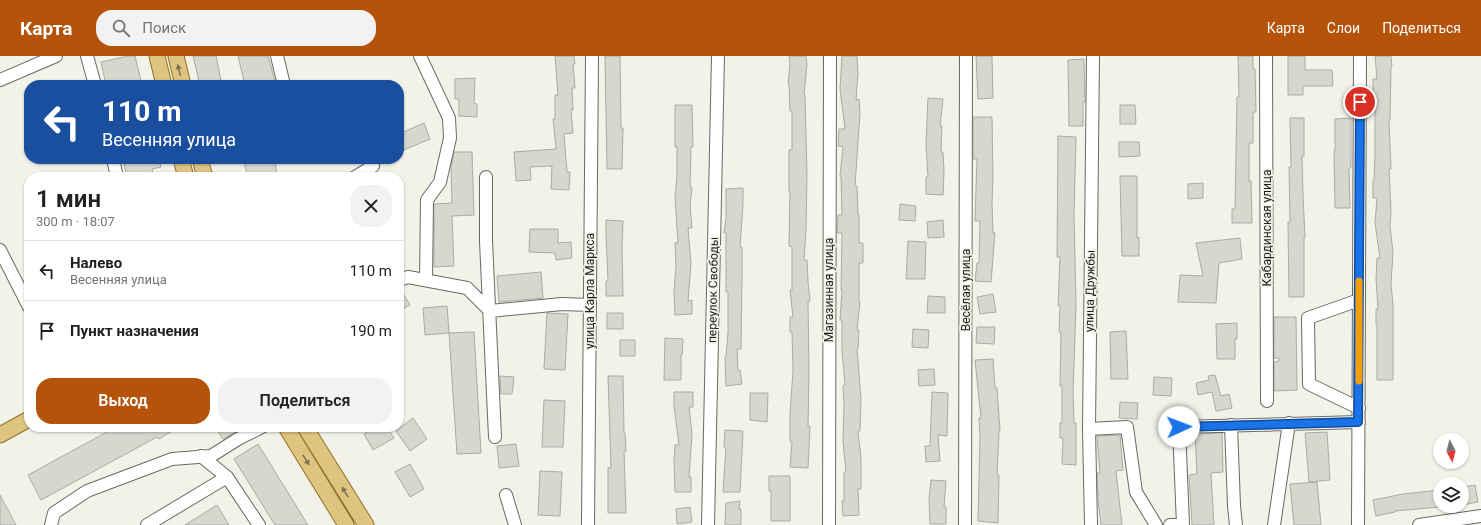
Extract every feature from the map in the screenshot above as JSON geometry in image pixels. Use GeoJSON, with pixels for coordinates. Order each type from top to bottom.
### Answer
{"type":"FeatureCollection","features":[{"type":"Feature","properties":{"kind":"main road"},"geometry":{"type":"LineString","coordinates":[[157,56],[163,80]]}},
{"type":"Feature","properties":{"kind":"main road"},"geometry":{"type":"LineString","coordinates":[[176,56],[182,80]]}},
{"type":"Feature","properties":{"kind":"main road"},"geometry":{"type":"LineString","coordinates":[[0,435],[24,422]]}},
{"type":"Feature","properties":{"kind":"main road"},"geometry":{"type":"LineString","coordinates":[[289,432],[346,525]]}},
{"type":"Feature","properties":{"kind":"main road"},"geometry":{"type":"LineString","coordinates":[[308,432],[366,525]]}},
{"type":"Feature","properties":{"kind":"street"},"geometry":{"type":"LineString","coordinates":[[0,80],[56,56]]}},
{"type":"Feature","properties":{"kind":"street"},"geometry":{"type":"LineString","coordinates":[[87,56],[93,80]]}},
{"type":"Feature","properties":{"kind":"street"},"geometry":{"type":"LineString","coordinates":[[277,56],[283,80]]}},
{"type":"Feature","properties":{"kind":"street"},"geometry":{"type":"LineString","coordinates":[[420,56],[449,118],[450,138],[440,182],[426,200],[426,280]]}},
{"type":"Feature","properties":{"kind":"street","name":"улица Карла Маркса"},"geometry":{"type":"LineString","coordinates":[[588,525],[592,56]]}},
{"type":"Feature","properties":{"kind":"street","name":"переулок Свободы"},"geometry":{"type":"LineString","coordinates":[[708,525],[718,56]]}},
{"type":"Feature","properties":{"kind":"street","name":"Магазинная улица"},"geometry":{"type":"LineString","coordinates":[[829,525],[830,56]]}},
{"type":"Feature","properties":{"kind":"street","name":"Весёлая улица"},"geometry":{"type":"LineString","coordinates":[[965,525],[966,56]]}},
{"type":"Feature","properties":{"kind":"street","name":"улица Дружбы"},"geometry":{"type":"LineString","coordinates":[[1091,525],[1089,429],[1093,56]]}},
{"type":"Feature","properties":{"kind":"street","name":"Кабардинская улица"},"geometry":{"type":"LineString","coordinates":[[1266,56],[1268,401]]}},
{"type":"Feature","properties":{"kind":"street"},"geometry":{"type":"LineString","coordinates":[[1358,525],[1360,56]]}},
{"type":"Feature","properties":{"kind":"street"},"geometry":{"type":"LineString","coordinates":[[363,172],[373,166]]}},
{"type":"Feature","properties":{"kind":"street"},"geometry":{"type":"LineString","coordinates":[[486,178],[486,241],[495,437]]}},
{"type":"Feature","properties":{"kind":"street"},"geometry":{"type":"LineString","coordinates":[[0,250],[24,297]]}},
{"type":"Feature","properties":{"kind":"street"},"geometry":{"type":"LineString","coordinates":[[404,278],[408,277],[467,288],[490,311]]}},
{"type":"Feature","properties":{"kind":"street"},"geometry":{"type":"LineString","coordinates":[[1359,300],[1308,318],[1309,384],[1359,408]]}},
{"type":"Feature","properties":{"kind":"street"},"geometry":{"type":"LineString","coordinates":[[490,311],[562,304],[590,305]]}},
{"type":"Feature","properties":{"kind":"street"},"geometry":{"type":"LineString","coordinates":[[1170,525],[1183,525],[1179,427],[1231,424],[1358,422]]}},
{"type":"Feature","properties":{"kind":"street"},"geometry":{"type":"LineString","coordinates":[[1274,525],[1290,423]]}},
{"type":"Feature","properties":{"kind":"street"},"geometry":{"type":"LineString","coordinates":[[1231,424],[1236,525]]}},
{"type":"Feature","properties":{"kind":"street"},"geometry":{"type":"LineString","coordinates":[[1089,429],[1127,427],[1136,492],[1156,525]]}},
{"type":"Feature","properties":{"kind":"street"},"geometry":{"type":"LineString","coordinates":[[51,525],[54,513],[87,491],[172,459],[211,456],[252,432]]}},
{"type":"Feature","properties":{"kind":"street"},"geometry":{"type":"LineString","coordinates":[[202,456],[228,477],[259,525]]}},
{"type":"Feature","properties":{"kind":"street"},"geometry":{"type":"LineString","coordinates":[[147,525],[228,477]]}},
{"type":"Feature","properties":{"kind":"street"},"geometry":{"type":"LineString","coordinates":[[506,495],[514,525]]}},
{"type":"Feature","properties":{"kind":"street"},"geometry":{"type":"LineString","coordinates":[[1418,525],[1481,516]]}},
{"type":"Feature","properties":{"kind":"building"},"geometry":{"type":"Polygon","coordinates":[[[128,56],[135,56],[141,80],[105,80],[101,62],[128,56]]]}},
{"type":"Feature","properties":{"kind":"building"},"geometry":{"type":"Polygon","coordinates":[[[193,56],[216,56],[221,80],[199,80],[193,56]]]}},
{"type":"Feature","properties":{"kind":"building"},"geometry":{"type":"Polygon","coordinates":[[[238,56],[268,56],[275,80],[244,80],[238,56]]]}},
{"type":"Feature","properties":{"kind":"building"},"geometry":{"type":"Polygon","coordinates":[[[555,56],[574,56],[575,64],[573,64],[575,88],[572,88],[573,110],[571,110],[573,133],[564,134],[567,172],[570,172],[569,190],[551,189],[552,166],[530,167],[531,180],[516,181],[514,152],[556,149],[553,119],[555,119],[555,95],[558,95],[555,56]]]}},
{"type":"Feature","properties":{"kind":"building"},"geometry":{"type":"Polygon","coordinates":[[[605,56],[620,56],[621,128],[623,128],[622,169],[607,169],[605,56]]]}},
{"type":"Feature","properties":{"kind":"building"},"geometry":{"type":"Polygon","coordinates":[[[789,56],[806,56],[807,64],[804,95],[807,174],[804,260],[807,260],[810,301],[808,301],[808,426],[810,426],[808,468],[790,467],[792,442],[790,442],[790,415],[793,370],[790,317],[793,317],[790,290],[792,290],[792,247],[789,246],[789,150],[792,150],[792,111],[790,111],[788,84],[790,64],[789,56]]]}},
{"type":"Feature","properties":{"kind":"building"},"geometry":{"type":"Polygon","coordinates":[[[842,56],[857,56],[858,73],[856,100],[859,99],[860,113],[855,186],[857,186],[859,243],[863,243],[863,263],[859,263],[860,302],[857,330],[859,330],[857,349],[861,399],[860,431],[858,431],[861,458],[861,489],[858,489],[859,515],[843,516],[842,501],[844,501],[844,472],[846,472],[843,441],[843,386],[845,385],[842,350],[842,320],[840,320],[842,289],[841,290],[842,233],[837,233],[838,215],[842,215],[840,176],[843,147],[838,146],[839,129],[845,129],[840,89],[842,56]]]}},
{"type":"Feature","properties":{"kind":"building"},"geometry":{"type":"Polygon","coordinates":[[[976,56],[992,56],[993,98],[978,99],[976,56]]]}},
{"type":"Feature","properties":{"kind":"building"},"geometry":{"type":"Polygon","coordinates":[[[1238,56],[1253,56],[1253,69],[1255,69],[1256,112],[1253,112],[1253,143],[1249,143],[1249,181],[1251,181],[1252,223],[1232,223],[1232,209],[1235,209],[1237,97],[1239,97],[1238,56]]]}},
{"type":"Feature","properties":{"kind":"building"},"geometry":{"type":"Polygon","coordinates":[[[1288,56],[1305,56],[1305,70],[1332,70],[1333,86],[1303,86],[1303,95],[1288,95],[1288,56]]]}},
{"type":"Feature","properties":{"kind":"building"},"geometry":{"type":"Polygon","coordinates":[[[1375,56],[1391,56],[1392,66],[1389,120],[1391,169],[1389,169],[1391,211],[1390,226],[1393,252],[1391,284],[1393,304],[1393,380],[1377,380],[1376,309],[1378,309],[1376,279],[1377,258],[1380,258],[1375,223],[1377,198],[1373,198],[1375,94],[1373,94],[1373,79],[1377,79],[1375,56]]]}},
{"type":"Feature","properties":{"kind":"building"},"geometry":{"type":"Polygon","coordinates":[[[1084,59],[1085,102],[1083,102],[1083,126],[1069,126],[1068,60],[1084,59]]]}},
{"type":"Feature","properties":{"kind":"building"},"geometry":{"type":"Polygon","coordinates":[[[475,78],[474,103],[477,104],[477,117],[459,116],[459,99],[455,99],[455,79],[475,78]]]}},
{"type":"Feature","properties":{"kind":"building"},"geometry":{"type":"Polygon","coordinates":[[[928,98],[943,99],[940,126],[942,126],[941,152],[943,152],[944,171],[943,195],[926,194],[926,177],[928,177],[926,144],[928,98]]]}},
{"type":"Feature","properties":{"kind":"building"},"geometry":{"type":"Polygon","coordinates":[[[675,105],[692,105],[693,147],[691,147],[690,187],[692,187],[690,205],[692,228],[688,228],[691,263],[688,301],[692,300],[692,314],[675,315],[675,243],[678,243],[675,198],[677,147],[675,147],[675,105]]]}},
{"type":"Feature","properties":{"kind":"building"},"geometry":{"type":"Polygon","coordinates":[[[1120,105],[1135,105],[1136,124],[1120,124],[1120,105]]]}},
{"type":"Feature","properties":{"kind":"building"},"geometry":{"type":"Polygon","coordinates":[[[973,117],[992,117],[992,202],[993,233],[995,233],[991,282],[975,281],[977,263],[979,263],[980,221],[975,221],[977,159],[973,159],[973,117]]]}},
{"type":"Feature","properties":{"kind":"building"},"geometry":{"type":"Polygon","coordinates":[[[1290,118],[1304,118],[1304,156],[1302,156],[1305,238],[1304,297],[1289,297],[1288,222],[1290,222],[1290,118]]]}},
{"type":"Feature","properties":{"kind":"building"},"geometry":{"type":"Polygon","coordinates":[[[1351,118],[1351,168],[1349,168],[1350,208],[1335,208],[1335,119],[1351,118]]]}},
{"type":"Feature","properties":{"kind":"building"},"geometry":{"type":"Polygon","coordinates":[[[424,123],[430,139],[404,150],[404,132],[424,123]]]}},
{"type":"Feature","properties":{"kind":"building"},"geometry":{"type":"Polygon","coordinates":[[[1058,136],[1076,137],[1074,213],[1076,306],[1073,393],[1074,423],[1076,423],[1076,465],[1062,464],[1063,438],[1060,438],[1060,423],[1062,423],[1062,386],[1060,386],[1060,306],[1058,306],[1060,257],[1057,257],[1058,136]]]}},
{"type":"Feature","properties":{"kind":"building"},"geometry":{"type":"Polygon","coordinates":[[[1119,142],[1139,142],[1140,156],[1119,157],[1119,142]]]}},
{"type":"Feature","properties":{"kind":"building"},"geometry":{"type":"Polygon","coordinates":[[[454,152],[472,152],[474,215],[452,216],[454,266],[434,267],[434,204],[452,203],[451,167],[454,152]]]}},
{"type":"Feature","properties":{"kind":"building"},"geometry":{"type":"Polygon","coordinates":[[[124,164],[160,164],[161,167],[152,169],[153,172],[126,172],[124,164]]]}},
{"type":"Feature","properties":{"kind":"building"},"geometry":{"type":"Polygon","coordinates":[[[244,164],[275,164],[277,172],[247,172],[244,164]]]}},
{"type":"Feature","properties":{"kind":"building"},"geometry":{"type":"Polygon","coordinates":[[[1120,176],[1137,176],[1137,238],[1139,237],[1139,256],[1122,256],[1120,176]]]}},
{"type":"Feature","properties":{"kind":"building"},"geometry":{"type":"Polygon","coordinates":[[[1203,183],[1203,198],[1188,199],[1188,184],[1203,183]]]}},
{"type":"Feature","properties":{"kind":"building"},"geometry":{"type":"Polygon","coordinates":[[[743,188],[740,247],[742,247],[741,349],[737,349],[738,370],[740,370],[742,384],[726,386],[725,357],[728,332],[728,292],[726,292],[726,233],[724,233],[726,218],[726,189],[743,188]]]}},
{"type":"Feature","properties":{"kind":"building"},"geometry":{"type":"Polygon","coordinates":[[[900,204],[916,206],[915,221],[899,220],[900,204]]]}},
{"type":"Feature","properties":{"kind":"building"},"geometry":{"type":"Polygon","coordinates":[[[606,220],[623,221],[623,296],[606,296],[606,281],[608,281],[606,220]]]}},
{"type":"Feature","properties":{"kind":"building"},"geometry":{"type":"Polygon","coordinates":[[[943,220],[944,237],[928,238],[927,222],[943,220]]]}},
{"type":"Feature","properties":{"kind":"building"},"geometry":{"type":"Polygon","coordinates":[[[530,229],[558,229],[558,243],[571,242],[572,258],[556,260],[555,253],[529,252],[530,229]]]}},
{"type":"Feature","properties":{"kind":"building"},"geometry":{"type":"Polygon","coordinates":[[[1240,238],[1242,259],[1219,263],[1216,303],[1178,302],[1180,275],[1203,276],[1196,243],[1240,238]]]}},
{"type":"Feature","properties":{"kind":"building"},"geometry":{"type":"Polygon","coordinates":[[[908,241],[926,242],[925,279],[906,279],[908,241]]]}},
{"type":"Feature","properties":{"kind":"building"},"geometry":{"type":"Polygon","coordinates":[[[541,272],[543,298],[499,302],[497,276],[541,272]]]}},
{"type":"Feature","properties":{"kind":"building"},"geometry":{"type":"Polygon","coordinates":[[[993,294],[996,312],[980,314],[977,297],[993,294]]]}},
{"type":"Feature","properties":{"kind":"building"},"geometry":{"type":"Polygon","coordinates":[[[404,295],[410,305],[404,308],[404,295]]]}},
{"type":"Feature","properties":{"kind":"building"},"geometry":{"type":"Polygon","coordinates":[[[928,296],[945,297],[945,313],[927,313],[928,296]]]}},
{"type":"Feature","properties":{"kind":"building"},"geometry":{"type":"Polygon","coordinates":[[[447,306],[449,333],[425,335],[423,308],[447,306]]]}},
{"type":"Feature","properties":{"kind":"building"},"geometry":{"type":"Polygon","coordinates":[[[547,313],[568,314],[565,370],[544,369],[547,313]]]}},
{"type":"Feature","properties":{"kind":"building"},"geometry":{"type":"Polygon","coordinates":[[[607,313],[623,313],[623,329],[607,329],[607,313]]]}},
{"type":"Feature","properties":{"kind":"building"},"geometry":{"type":"Polygon","coordinates":[[[1274,317],[1296,317],[1297,390],[1274,391],[1274,362],[1279,361],[1279,358],[1274,358],[1274,317]]]}},
{"type":"Feature","properties":{"kind":"building"},"geometry":{"type":"Polygon","coordinates":[[[1237,323],[1235,359],[1217,359],[1216,324],[1237,323]]]}},
{"type":"Feature","properties":{"kind":"building"},"geometry":{"type":"Polygon","coordinates":[[[977,327],[995,327],[994,344],[976,343],[977,327]]]}},
{"type":"Feature","properties":{"kind":"building"},"geometry":{"type":"Polygon","coordinates":[[[913,329],[929,330],[928,348],[912,347],[913,329]]]}},
{"type":"Feature","properties":{"kind":"building"},"geometry":{"type":"Polygon","coordinates":[[[1126,331],[1128,379],[1111,379],[1110,332],[1126,331]]]}},
{"type":"Feature","properties":{"kind":"building"},"geometry":{"type":"Polygon","coordinates":[[[474,332],[481,453],[457,454],[449,333],[474,332]]]}},
{"type":"Feature","properties":{"kind":"building"},"geometry":{"type":"Polygon","coordinates":[[[665,338],[683,339],[681,355],[681,380],[664,380],[665,338]]]}},
{"type":"Feature","properties":{"kind":"building"},"geometry":{"type":"Polygon","coordinates":[[[620,340],[635,340],[635,356],[620,356],[620,340]]]}},
{"type":"Feature","properties":{"kind":"building"},"geometry":{"type":"Polygon","coordinates":[[[993,359],[1000,431],[997,475],[999,475],[998,523],[978,521],[979,418],[981,418],[975,360],[993,359]]]}},
{"type":"Feature","properties":{"kind":"building"},"geometry":{"type":"Polygon","coordinates":[[[934,369],[935,385],[919,386],[918,370],[934,369]]]}},
{"type":"Feature","properties":{"kind":"building"},"geometry":{"type":"Polygon","coordinates":[[[1215,375],[1221,396],[1229,394],[1232,408],[1216,411],[1212,392],[1198,395],[1196,383],[1209,380],[1208,376],[1215,375]]]}},
{"type":"Feature","properties":{"kind":"building"},"geometry":{"type":"Polygon","coordinates":[[[500,376],[514,377],[512,394],[501,394],[500,376]]]}},
{"type":"Feature","properties":{"kind":"building"},"geometry":{"type":"Polygon","coordinates":[[[608,376],[623,376],[624,433],[626,451],[624,451],[626,513],[608,513],[608,468],[611,468],[608,376]]]}},
{"type":"Feature","properties":{"kind":"building"},"geometry":{"type":"Polygon","coordinates":[[[1154,377],[1172,378],[1171,396],[1153,395],[1154,377]]]}},
{"type":"Feature","properties":{"kind":"building"},"geometry":{"type":"Polygon","coordinates":[[[674,392],[693,392],[693,407],[689,407],[692,434],[689,477],[691,477],[691,492],[675,492],[675,445],[679,445],[674,406],[674,392]]]}},
{"type":"Feature","properties":{"kind":"building"},"geometry":{"type":"Polygon","coordinates":[[[932,392],[948,393],[947,436],[938,435],[940,461],[926,462],[925,446],[930,446],[932,392]]]}},
{"type":"Feature","properties":{"kind":"building"},"geometry":{"type":"Polygon","coordinates":[[[750,393],[768,393],[767,422],[750,420],[750,393]]]}},
{"type":"Feature","properties":{"kind":"building"},"geometry":{"type":"Polygon","coordinates":[[[544,400],[565,401],[563,447],[542,447],[544,400]]]}},
{"type":"Feature","properties":{"kind":"building"},"geometry":{"type":"Polygon","coordinates":[[[1120,402],[1138,403],[1137,419],[1119,418],[1120,402]]]}},
{"type":"Feature","properties":{"kind":"building"},"geometry":{"type":"Polygon","coordinates":[[[413,418],[427,439],[410,451],[397,432],[404,432],[404,425],[413,418]]]}},
{"type":"Feature","properties":{"kind":"building"},"geometry":{"type":"Polygon","coordinates":[[[725,430],[743,431],[740,492],[723,492],[726,448],[724,447],[725,430]]]}},
{"type":"Feature","properties":{"kind":"building"},"geometry":{"type":"Polygon","coordinates":[[[107,432],[171,432],[159,439],[157,437],[41,500],[28,475],[107,432]]]}},
{"type":"Feature","properties":{"kind":"building"},"geometry":{"type":"Polygon","coordinates":[[[218,432],[236,432],[223,439],[218,432]]]}},
{"type":"Feature","properties":{"kind":"building"},"geometry":{"type":"Polygon","coordinates":[[[367,432],[390,432],[394,438],[373,450],[364,434],[367,432]]]}},
{"type":"Feature","properties":{"kind":"building"},"geometry":{"type":"Polygon","coordinates":[[[1327,432],[1330,480],[1309,482],[1305,433],[1327,432]]]}},
{"type":"Feature","properties":{"kind":"building"},"geometry":{"type":"Polygon","coordinates":[[[1222,433],[1223,472],[1211,473],[1214,525],[1192,525],[1189,475],[1197,474],[1195,434],[1222,433]]]}},
{"type":"Feature","properties":{"kind":"building"},"geometry":{"type":"Polygon","coordinates":[[[1120,435],[1123,470],[1116,471],[1122,525],[1101,525],[1098,500],[1097,473],[1100,473],[1097,436],[1120,435]]]}},
{"type":"Feature","properties":{"kind":"building"},"geometry":{"type":"Polygon","coordinates":[[[258,444],[308,525],[275,525],[234,459],[258,444]]]}},
{"type":"Feature","properties":{"kind":"building"},"geometry":{"type":"Polygon","coordinates":[[[516,444],[519,466],[499,468],[497,446],[516,444]]]}},
{"type":"Feature","properties":{"kind":"building"},"geometry":{"type":"Polygon","coordinates":[[[410,464],[424,489],[410,497],[395,472],[410,464]]]}},
{"type":"Feature","properties":{"kind":"building"},"geometry":{"type":"Polygon","coordinates":[[[540,471],[562,472],[560,516],[538,515],[540,471]]]}},
{"type":"Feature","properties":{"kind":"building"},"geometry":{"type":"Polygon","coordinates":[[[769,476],[790,476],[790,521],[771,521],[771,491],[769,491],[769,476]]]}},
{"type":"Feature","properties":{"kind":"building"},"geometry":{"type":"Polygon","coordinates":[[[931,480],[946,481],[944,507],[946,507],[946,524],[930,524],[929,499],[931,480]]]}},
{"type":"Feature","properties":{"kind":"building"},"geometry":{"type":"Polygon","coordinates":[[[1317,482],[1321,525],[1294,525],[1290,484],[1317,482]]]}},
{"type":"Feature","properties":{"kind":"building"},"geometry":{"type":"Polygon","coordinates":[[[1475,485],[1478,502],[1469,504],[1469,486],[1475,485]]]}},
{"type":"Feature","properties":{"kind":"building"},"geometry":{"type":"Polygon","coordinates":[[[1433,491],[1433,508],[1395,511],[1376,516],[1373,500],[1403,494],[1433,491]]]}},
{"type":"Feature","properties":{"kind":"building"},"geometry":{"type":"Polygon","coordinates":[[[0,495],[16,525],[0,525],[0,495]]]}},
{"type":"Feature","properties":{"kind":"building"},"geometry":{"type":"Polygon","coordinates":[[[740,501],[739,509],[741,509],[741,525],[725,525],[726,503],[740,501]]]}},
{"type":"Feature","properties":{"kind":"building"},"geometry":{"type":"Polygon","coordinates":[[[217,505],[229,525],[185,525],[217,505]]]}},
{"type":"Feature","properties":{"kind":"building"},"geometry":{"type":"Polygon","coordinates":[[[690,507],[692,522],[677,524],[676,509],[690,507]]]}},
{"type":"Feature","properties":{"kind":"slow traffic"},"geometry":{"type":"LineString","coordinates":[[1359,281],[1359,381]]}},
{"type":"Feature","properties":{"kind":"route"},"geometry":{"type":"LineString","coordinates":[[1179,427],[1231,424],[1358,422],[1360,102]]}}]}
